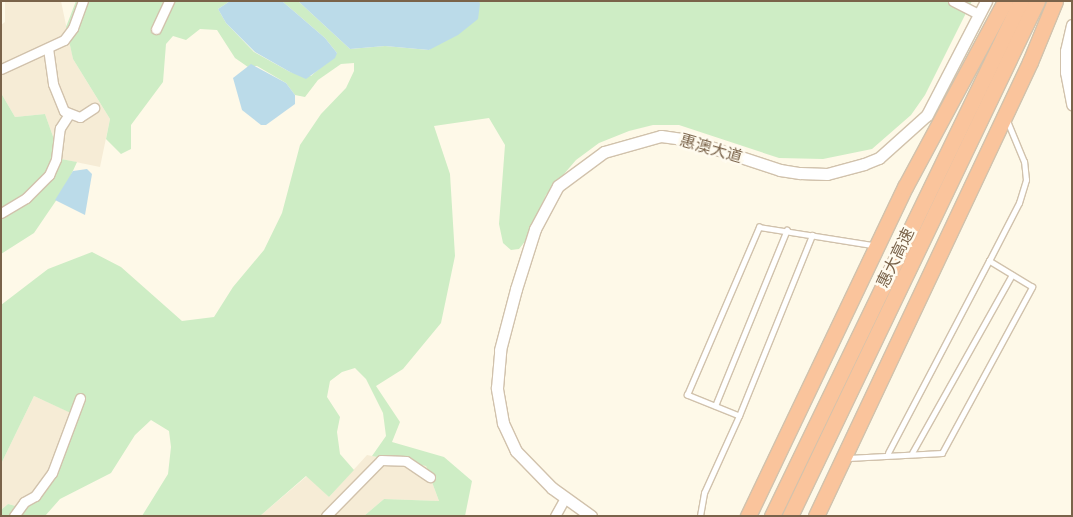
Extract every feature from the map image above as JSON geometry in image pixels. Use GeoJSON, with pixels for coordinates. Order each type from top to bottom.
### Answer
{"type":"FeatureCollection","features":[{"type":"Feature","properties":{"kind":"highway"},"geometry":{"type":"LineString","coordinates":[[748,516],[905,187],[1004,1]]}},
{"type":"Feature","properties":{"kind":"highway","name":"惠大高速"},"geometry":{"type":"LineString","coordinates":[[772,516],[1021,1]]}},
{"type":"Feature","properties":{"kind":"highway","name":"惠大高速"},"geometry":{"type":"LineString","coordinates":[[790,516],[1037,1]]}},
{"type":"Feature","properties":{"kind":"highway"},"geometry":{"type":"LineString","coordinates":[[816,516],[1005,116],[1054,1]]}},
{"type":"Feature","properties":{"kind":"street"},"geometry":{"type":"LineString","coordinates":[[1,69],[64,40],[73,28],[83,1]]}},
{"type":"Feature","properties":{"kind":"street"},"geometry":{"type":"LineString","coordinates":[[156,29],[169,1]]}},
{"type":"Feature","properties":{"kind":"street"},"geometry":{"type":"LineString","coordinates":[[953,1],[979,14]]}},
{"type":"Feature","properties":{"kind":"street","name":"惠澳大道"},"geometry":{"type":"LineString","coordinates":[[591,516],[537,476],[516,451],[503,423],[497,388],[500,350],[516,289],[536,229],[558,186],[604,152],[661,136],[689,140],[780,170],[800,173],[827,174],[879,158],[927,116],[986,1]]}},
{"type":"Feature","properties":{"kind":"street"},"geometry":{"type":"LineString","coordinates":[[1072,25],[1066,72],[1072,104]]}},
{"type":"Feature","properties":{"kind":"street"},"geometry":{"type":"LineString","coordinates":[[48,48],[55,93],[69,114],[80,117],[94,108]]}},
{"type":"Feature","properties":{"kind":"street"},"geometry":{"type":"LineString","coordinates":[[1,214],[26,198],[49,175],[56,159],[60,128],[69,114]]}},
{"type":"Feature","properties":{"kind":"street"},"geometry":{"type":"LineString","coordinates":[[14,516],[24,502],[35,496],[52,473],[80,398]]}},
{"type":"Feature","properties":{"kind":"street"},"geometry":{"type":"LineString","coordinates":[[326,516],[381,460],[406,461],[430,477]]}},
{"type":"Feature","properties":{"kind":"street"},"geometry":{"type":"LineString","coordinates":[[555,516],[565,498]]}},
{"type":"Feature","properties":{"kind":"lane"},"geometry":{"type":"LineString","coordinates":[[888,453],[1019,203],[1026,180],[1024,162],[1005,116]]}},
{"type":"Feature","properties":{"kind":"lane"},"geometry":{"type":"LineString","coordinates":[[739,416],[687,395],[760,228],[787,230],[877,246]]}},
{"type":"Feature","properties":{"kind":"lane"},"geometry":{"type":"LineString","coordinates":[[715,406],[787,230]]}},
{"type":"Feature","properties":{"kind":"lane"},"geometry":{"type":"LineString","coordinates":[[700,516],[704,492],[739,416],[812,235]]}},
{"type":"Feature","properties":{"kind":"lane"},"geometry":{"type":"LineString","coordinates":[[844,458],[888,453],[942,453],[1032,287],[989,261]]}},
{"type":"Feature","properties":{"kind":"lane"},"geometry":{"type":"LineString","coordinates":[[912,453],[1012,275]]}},
{"type":"Feature","properties":{"kind":"shaded area"},"geometry":{"type":"Polygon","coordinates":[[[5,1],[61,1],[73,59],[110,119],[100,167],[61,159],[45,114],[15,117],[1,93],[1,25],[5,22],[5,1]]]}},
{"type":"Feature","properties":{"kind":"shaded area"},"geometry":{"type":"Polygon","coordinates":[[[34,396],[76,415],[58,461],[23,508],[8,504],[1,510],[1,464],[34,396]]]}},
{"type":"Feature","properties":{"kind":"shaded area"},"geometry":{"type":"Polygon","coordinates":[[[367,455],[426,466],[439,501],[384,499],[364,516],[260,516],[307,476],[329,497],[367,455]]]}},
{"type":"Feature","properties":{"kind":"green space"},"geometry":{"type":"Polygon","coordinates":[[[76,1],[230,1],[218,9],[226,23],[254,52],[290,72],[311,76],[337,53],[325,38],[282,1],[298,1],[350,49],[385,46],[429,50],[479,1],[972,1],[925,95],[911,115],[872,149],[823,159],[779,158],[679,125],[653,125],[629,131],[599,143],[576,160],[546,195],[527,239],[519,249],[511,250],[503,243],[499,224],[505,145],[489,118],[434,126],[450,174],[455,256],[441,323],[403,369],[376,386],[400,422],[392,442],[444,457],[472,481],[465,516],[364,516],[384,499],[439,501],[426,466],[372,456],[386,436],[383,413],[366,379],[355,368],[342,372],[330,381],[327,397],[340,417],[337,432],[340,454],[354,470],[329,497],[306,476],[260,516],[142,516],[168,474],[171,447],[169,431],[151,420],[135,435],[111,473],[60,499],[45,516],[1,516],[1,510],[8,504],[23,508],[58,461],[75,415],[34,396],[1,464],[1,305],[48,269],[92,252],[121,267],[182,321],[214,317],[233,287],[264,250],[282,213],[300,145],[321,114],[346,88],[354,71],[354,63],[341,64],[318,80],[305,97],[295,95],[286,83],[257,66],[248,67],[235,58],[217,30],[200,29],[186,40],[173,36],[166,44],[163,82],[131,125],[131,149],[121,154],[106,139],[110,119],[73,59],[66,27],[76,1]]]}},
{"type":"Feature","properties":{"kind":"green space"},"geometry":{"type":"Polygon","coordinates":[[[1,93],[15,117],[45,114],[61,159],[77,162],[66,186],[34,233],[1,254],[1,93]]]}},
{"type":"Feature","properties":{"kind":"water"},"geometry":{"type":"Polygon","coordinates":[[[230,1],[282,1],[325,38],[337,53],[335,58],[306,79],[290,72],[255,52],[226,23],[218,9],[230,1]]]}},
{"type":"Feature","properties":{"kind":"water"},"geometry":{"type":"Polygon","coordinates":[[[298,1],[479,1],[480,4],[478,19],[458,35],[429,50],[385,46],[350,49],[298,1]]]}},
{"type":"Feature","properties":{"kind":"water"},"geometry":{"type":"Polygon","coordinates":[[[251,64],[286,83],[295,95],[295,104],[266,125],[261,125],[242,110],[233,78],[251,64]]]}},
{"type":"Feature","properties":{"kind":"water"},"geometry":{"type":"Polygon","coordinates":[[[87,169],[92,174],[85,215],[55,200],[73,171],[87,169]]]}}]}
